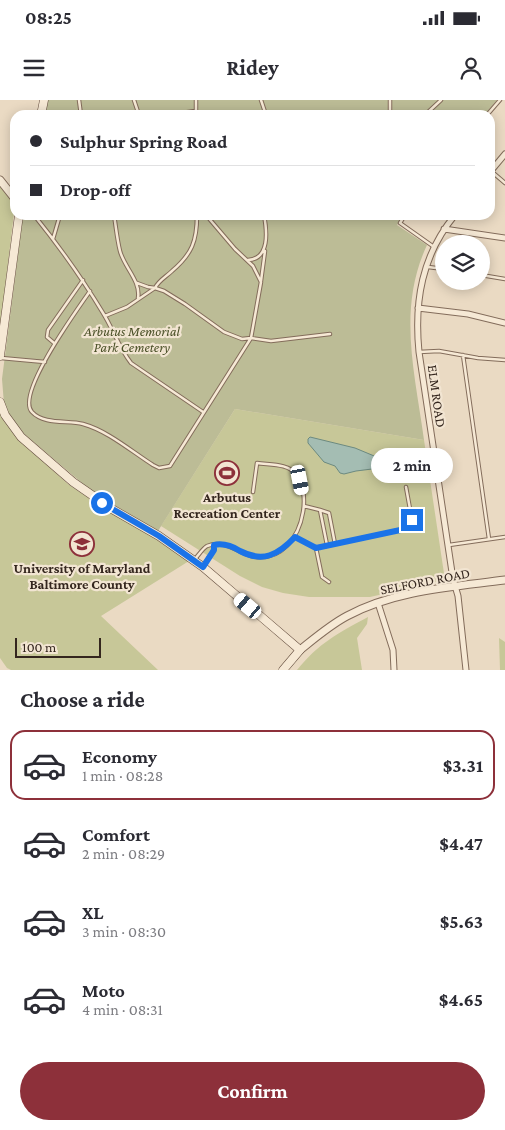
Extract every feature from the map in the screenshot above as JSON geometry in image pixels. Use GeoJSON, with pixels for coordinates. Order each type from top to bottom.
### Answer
{"type":"FeatureCollection","features":[{"type":"Feature","properties":{"kind":"main road"},"geometry":{"type":"LineString","coordinates":[[0,357],[19,220]]}},
{"type":"Feature","properties":{"kind":"main road"},"geometry":{"type":"LineString","coordinates":[[0,402],[5,415],[21,437],[73,482],[194,560],[300,650]]}},
{"type":"Feature","properties":{"kind":"main road","name":"SELFORD ROAD"},"geometry":{"type":"LineString","coordinates":[[283,670],[300,650]]}},
{"type":"Feature","properties":{"kind":"street"},"geometry":{"type":"LineString","coordinates":[[495,167],[505,154]]}},
{"type":"Feature","properties":{"kind":"street"},"geometry":{"type":"LineString","coordinates":[[0,180],[10,193]]}},
{"type":"Feature","properties":{"kind":"street","name":"ELM ROAD"},"geometry":{"type":"LineString","coordinates":[[451,220],[434,247],[426,266],[418,308],[419,352],[448,545],[458,596],[466,670]]}},
{"type":"Feature","properties":{"kind":"street"},"geometry":{"type":"LineString","coordinates":[[444,229],[505,238]]}},
{"type":"Feature","properties":{"kind":"street"},"geometry":{"type":"LineString","coordinates":[[418,308],[468,314],[505,323]]}},
{"type":"Feature","properties":{"kind":"street","name":"SELFORD ROAD"},"geometry":{"type":"LineString","coordinates":[[300,650],[347,616],[378,603],[410,594],[505,580]]}},
{"type":"Feature","properties":{"kind":"street"},"geometry":{"type":"LineString","coordinates":[[378,603],[393,650],[394,670]]}},
{"type":"Feature","properties":{"kind":"lane"},"geometry":{"type":"LineString","coordinates":[[430,110],[441,100]]}},
{"type":"Feature","properties":{"kind":"lane"},"geometry":{"type":"LineString","coordinates":[[492,110],[500,100]]}},
{"type":"Feature","properties":{"kind":"lane"},"geometry":{"type":"LineString","coordinates":[[495,175],[505,183]]}},
{"type":"Feature","properties":{"kind":"lane"},"geometry":{"type":"LineString","coordinates":[[38,220],[83,280],[105,316],[124,355],[131,363],[203,412]]}},
{"type":"Feature","properties":{"kind":"lane"},"geometry":{"type":"LineString","coordinates":[[53,239],[59,220]]}},
{"type":"Feature","properties":{"kind":"lane"},"geometry":{"type":"LineString","coordinates":[[115,220],[119,250],[124,263],[137,283],[164,291],[224,332],[242,339],[251,338],[271,341],[330,334]]}},
{"type":"Feature","properties":{"kind":"lane"},"geometry":{"type":"LineString","coordinates":[[105,316],[127,306],[155,288],[158,282],[172,271],[192,250],[196,241],[197,220]]}},
{"type":"Feature","properties":{"kind":"lane"},"geometry":{"type":"LineString","coordinates":[[210,220],[235,249],[248,260],[261,282]]}},
{"type":"Feature","properties":{"kind":"lane"},"geometry":{"type":"LineString","coordinates":[[90,291],[54,343],[28,397],[29,408],[32,413],[47,419],[84,424],[97,429],[159,468],[170,466],[251,338],[265,250],[265,220]]}},
{"type":"Feature","properties":{"kind":"lane"},"geometry":{"type":"LineString","coordinates":[[402,220],[400,223],[434,247]]}},
{"type":"Feature","properties":{"kind":"lane"},"geometry":{"type":"LineString","coordinates":[[248,260],[254,260],[265,250]]}},
{"type":"Feature","properties":{"kind":"lane"},"geometry":{"type":"LineString","coordinates":[[426,266],[435,268]]}},
{"type":"Feature","properties":{"kind":"lane"},"geometry":{"type":"LineString","coordinates":[[490,276],[505,279]]}},
{"type":"Feature","properties":{"kind":"lane"},"geometry":{"type":"LineString","coordinates":[[54,343],[47,337],[48,330],[83,280]]}},
{"type":"Feature","properties":{"kind":"lane"},"geometry":{"type":"LineString","coordinates":[[137,283],[138,299]]}},
{"type":"Feature","properties":{"kind":"lane"},"geometry":{"type":"LineString","coordinates":[[419,352],[439,350],[505,360]]}},
{"type":"Feature","properties":{"kind":"lane"},"geometry":{"type":"LineString","coordinates":[[462,355],[489,539]]}},
{"type":"Feature","properties":{"kind":"lane"},"geometry":{"type":"LineString","coordinates":[[0,357],[45,362]]}},
{"type":"Feature","properties":{"kind":"lane"},"geometry":{"type":"LineString","coordinates":[[194,560],[207,546],[214,545],[226,545],[249,555],[266,556],[282,550],[295,537],[304,506],[300,480],[296,473],[289,468],[257,463],[253,492]]}},
{"type":"Feature","properties":{"kind":"lane"},"geometry":{"type":"LineString","coordinates":[[295,537],[316,548],[405,529],[411,525],[412,520],[406,487]]}},
{"type":"Feature","properties":{"kind":"lane"},"geometry":{"type":"LineString","coordinates":[[304,506],[329,513],[335,544]]}},
{"type":"Feature","properties":{"kind":"lane"},"geometry":{"type":"LineString","coordinates":[[320,510],[327,546]]}},
{"type":"Feature","properties":{"kind":"lane"},"geometry":{"type":"LineString","coordinates":[[448,545],[505,537]]}},
{"type":"Feature","properties":{"kind":"lane"},"geometry":{"type":"LineString","coordinates":[[203,567],[214,550],[214,545]]}},
{"type":"Feature","properties":{"kind":"lane"},"geometry":{"type":"LineString","coordinates":[[316,548],[322,577],[325,581],[329,582]]}},
{"type":"Feature","properties":{"kind":"green space"},"geometry":{"type":"Polygon","coordinates":[[[48,100],[497,100],[489,110],[45,110],[48,100]]]}},
{"type":"Feature","properties":{"kind":"green space"},"geometry":{"type":"Polygon","coordinates":[[[0,184],[10,199],[10,220],[13,220],[0,331],[0,184]]]}},
{"type":"Feature","properties":{"kind":"green space","name":"Arbutus Memorial Park Cemetery"},"geometry":{"type":"Polygon","coordinates":[[[22,220],[400,220],[397,225],[427,245],[418,269],[410,317],[413,366],[424,440],[235,409],[158,531],[95,494],[24,434],[8,414],[4,404],[2,379],[22,220]]]}},
{"type":"Feature","properties":{"kind":"green space","name":"Arbutus Recreation Center"},"geometry":{"type":"Polygon","coordinates":[[[235,409],[424,440],[445,580],[370,597],[309,597],[283,593],[262,587],[240,576],[161,526],[235,409]]]}},
{"type":"Feature","properties":{"kind":"green space","name":"University of Maryland Baltimore County"},"geometry":{"type":"Polygon","coordinates":[[[0,412],[4,421],[26,446],[68,484],[108,511],[153,536],[189,561],[101,616],[158,670],[11,670],[7,668],[0,658],[0,412]]]}},
{"type":"Feature","properties":{"kind":"green space"},"geometry":{"type":"Polygon","coordinates":[[[368,617],[367,624],[357,638],[362,670],[297,670],[329,639],[368,617]]]}},
{"type":"Feature","properties":{"kind":"green space"},"geometry":{"type":"Polygon","coordinates":[[[499,638],[505,642],[505,670],[500,670],[499,638]]]}},
{"type":"Feature","properties":{"kind":"shaded area"},"geometry":{"type":"Polygon","coordinates":[[[310,437],[355,448],[379,458],[380,463],[372,469],[340,473],[335,466],[324,462],[308,443],[310,437]]]}},
{"type":"Feature","properties":{"kind":"shaded area"},"geometry":{"type":"Polygon","coordinates":[[[394,453],[396,454],[395,458],[400,464],[398,467],[391,468],[387,464],[386,457],[394,453]]]}},
{"type":"Feature","properties":{"kind":"place","name":"Arbutus Recreation Center"},"geometry":{"type":"Point","coordinates":[227,473]}},
{"type":"Feature","properties":{"kind":"place","name":"University of Maryland Baltimore County"},"geometry":{"type":"Point","coordinates":[82,544]}},
{"type":"Feature","properties":{"kind":"route"},"geometry":{"type":"LineString","coordinates":[[102,503],[159,536],[203,567],[214,550],[214,545],[226,545],[258,557],[266,556],[282,550],[295,537],[316,548],[405,529],[411,525],[412,520]]}}]}
